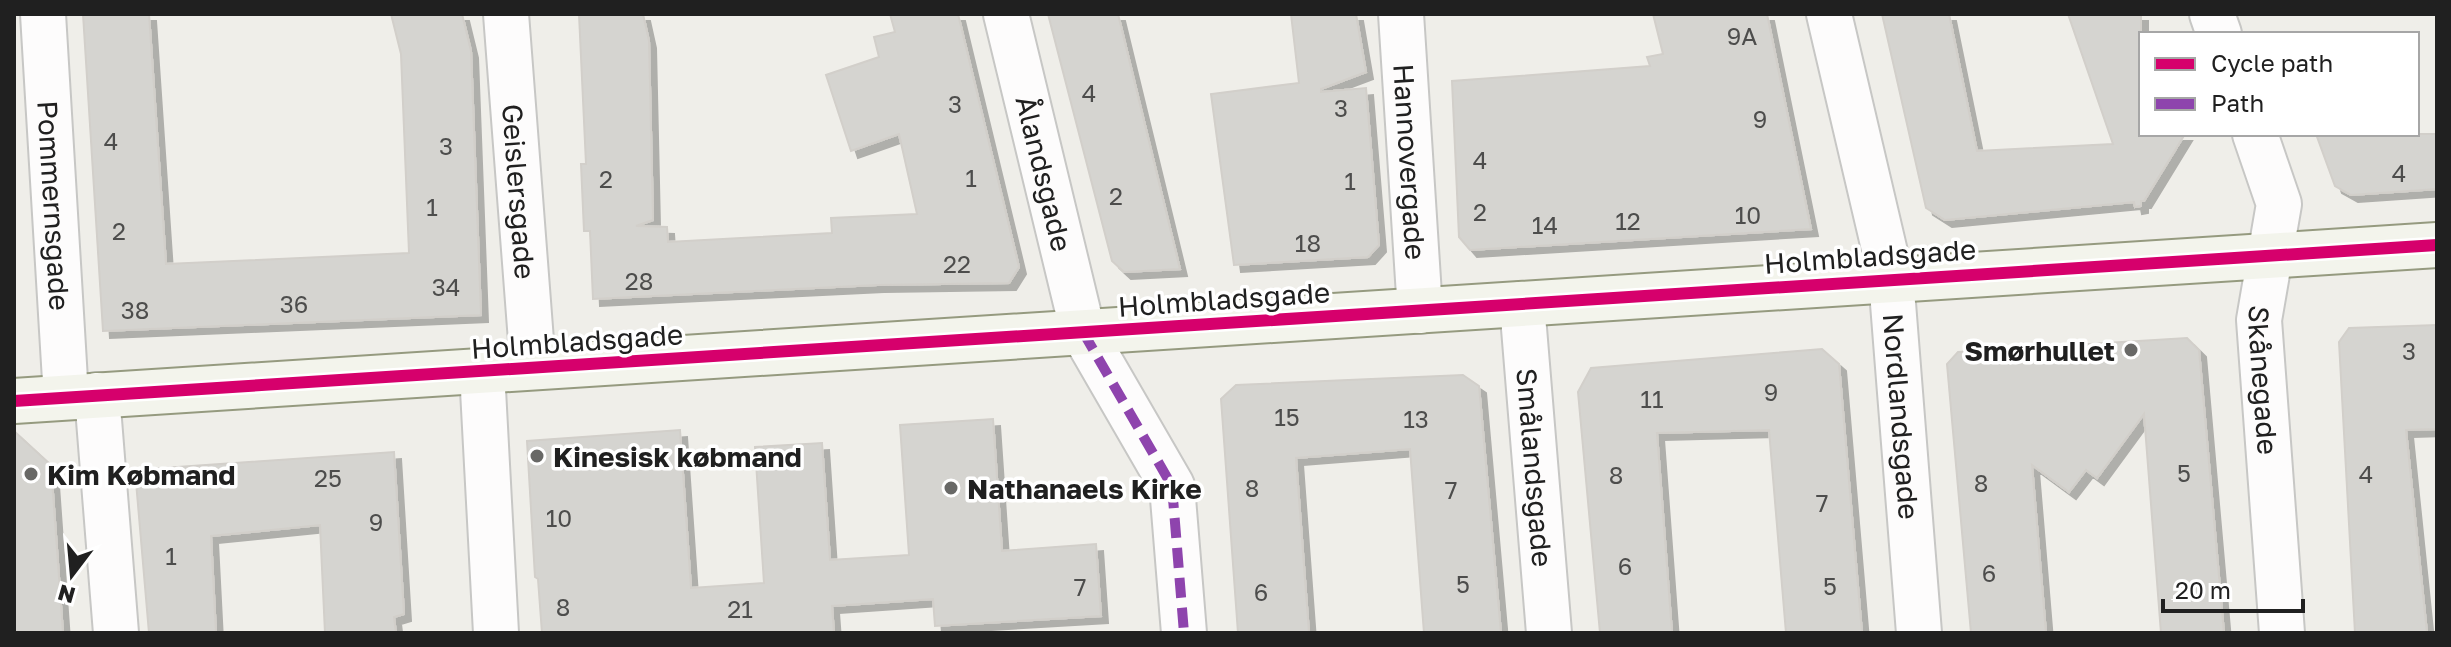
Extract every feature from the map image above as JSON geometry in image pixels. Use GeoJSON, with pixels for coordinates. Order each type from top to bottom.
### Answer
{"type":"FeatureCollection","features":[{"type":"Feature","properties":{"kind":"street","name":"Pommernsgade"},"geometry":{"type":"LineString","coordinates":[[43,14],[82,396],[116,633]]}},
{"type":"Feature","properties":{"kind":"street","name":"Geislersgade"},"geometry":{"type":"LineString","coordinates":[[506,14],[533,367]]}},
{"type":"Feature","properties":{"kind":"street","name":"Ålandsgade"},"geometry":{"type":"LineString","coordinates":[[1006,14],[1083,332],[1172,486],[1184,633]]}},
{"type":"Feature","properties":{"kind":"street","name":"Hannovergade"},"geometry":{"type":"LineString","coordinates":[[1401,14],[1420,311]]}},
{"type":"Feature","properties":{"kind":"street","name":"Nordlandsgade"},"geometry":{"type":"LineString","coordinates":[[1829,14],[1891,278],[1919,633]]}},
{"type":"Feature","properties":{"kind":"street","name":"Skånegade"},"geometry":{"type":"LineString","coordinates":[[2256,136],[2279,204],[2259,320],[2282,633]]}},
{"type":"Feature","properties":{"kind":"street","name":"Holmbladsgade"},"geometry":{"type":"LineString","coordinates":[[14,401],[2437,245]]}},
{"type":"Feature","properties":{"kind":"street","name":"Smålandsgade"},"geometry":{"type":"LineString","coordinates":[[1522,304],[1549,633]]}},
{"type":"Feature","properties":{"kind":"street"},"geometry":{"type":"LineString","coordinates":[[482,371],[496,633]]}},
{"type":"Feature","properties":{"kind":"building"},"geometry":{"type":"Polygon","coordinates":[[[83,14],[149,14],[166,264],[409,253],[401,54],[391,14],[462,14],[471,51],[481,315],[103,331],[83,14]]]}},
{"type":"Feature","properties":{"kind":"building"},"geometry":{"type":"Polygon","coordinates":[[[579,14],[643,14],[649,41],[653,220],[636,226],[667,227],[668,242],[832,233],[831,218],[917,214],[899,134],[851,151],[826,75],[879,57],[874,37],[895,32],[890,14],[958,14],[1019,267],[1009,283],[877,285],[593,299],[590,231],[584,231],[581,164],[586,164],[579,14]]]}},
{"type":"Feature","properties":{"kind":"building"},"geometry":{"type":"Polygon","coordinates":[[[1048,14],[1118,14],[1180,269],[1124,272],[1112,261],[1048,14]]]}},
{"type":"Feature","properties":{"kind":"building"},"geometry":{"type":"Polygon","coordinates":[[[1291,14],[1356,14],[1366,72],[1321,89],[1321,92],[1366,88],[1379,245],[1368,257],[1234,265],[1211,94],[1299,83],[1291,14]]]}},
{"type":"Feature","properties":{"kind":"building"},"geometry":{"type":"Polygon","coordinates":[[[1653,14],[1767,14],[1811,229],[1470,250],[1459,237],[1452,81],[1650,66],[1647,57],[1663,54],[1653,14]]]}},
{"type":"Feature","properties":{"kind":"building"},"geometry":{"type":"Polygon","coordinates":[[[1882,14],[1949,14],[1977,151],[2113,144],[2068,14],[2141,14],[2139,136],[2184,136],[2144,201],[2141,201],[2141,206],[2135,207],[2134,202],[1945,220],[1926,208],[1882,14]]]}},
{"type":"Feature","properties":{"kind":"building"},"geometry":{"type":"Polygon","coordinates":[[[2437,134],[2437,189],[2351,195],[2335,186],[2317,136],[2437,134]]]}},
{"type":"Feature","properties":{"kind":"building"},"geometry":{"type":"Polygon","coordinates":[[[2437,325],[2437,429],[2406,430],[2427,633],[2355,633],[2339,342],[2349,328],[2437,325]]]}},
{"type":"Feature","properties":{"kind":"building"},"geometry":{"type":"Polygon","coordinates":[[[2187,338],[2199,350],[2224,633],[2161,633],[2144,414],[2097,478],[2086,470],[2069,492],[2032,465],[2046,633],[1971,633],[1947,364],[1958,352],[2187,338]]]}},
{"type":"Feature","properties":{"kind":"building"},"geometry":{"type":"Polygon","coordinates":[[[1822,349],[1839,364],[1862,633],[1786,633],[1769,430],[1657,433],[1672,633],[1600,633],[1578,392],[1591,368],[1822,349]]]}},
{"type":"Feature","properties":{"kind":"building"},"geometry":{"type":"Polygon","coordinates":[[[1463,375],[1479,386],[1501,633],[1424,633],[1410,449],[1296,458],[1309,633],[1238,633],[1221,399],[1236,385],[1463,375]]]}},
{"type":"Feature","properties":{"kind":"building"},"geometry":{"type":"Polygon","coordinates":[[[993,419],[1002,551],[1096,544],[1101,616],[935,626],[933,599],[832,606],[834,633],[542,633],[538,579],[535,577],[527,441],[680,430],[691,588],[764,583],[755,447],[822,443],[830,560],[909,555],[900,425],[993,419]]]}},
{"type":"Feature","properties":{"kind":"building"},"geometry":{"type":"Polygon","coordinates":[[[14,431],[51,465],[63,633],[14,633],[14,431]]]}},
{"type":"Feature","properties":{"kind":"building"},"geometry":{"type":"Polygon","coordinates":[[[394,452],[404,614],[394,617],[396,633],[325,633],[320,525],[211,536],[216,633],[149,633],[135,470],[394,452]]]}},
{"type":"Feature","properties":{"kind":"marked path"},"geometry":{"type":"LineString","coordinates":[[1083,332],[1172,486],[1184,633]]}},
{"type":"Feature","properties":{"kind":"cycle path"},"geometry":{"type":"LineString","coordinates":[[14,401],[2437,245]]}},
{"type":"Feature","properties":{"kind":"place","name":"Smørhullet"},"geometry":{"type":"Point","coordinates":[2131,350]}},
{"type":"Feature","properties":{"kind":"place","name":"Kinesisk købmand"},"geometry":{"type":"Point","coordinates":[537,456]}},
{"type":"Feature","properties":{"kind":"place","name":"Kim Købmand"},"geometry":{"type":"Point","coordinates":[31,474]}},
{"type":"Feature","properties":{"kind":"place","name":"Nathanaels Kirke"},"geometry":{"type":"Point","coordinates":[951,488]}}]}
